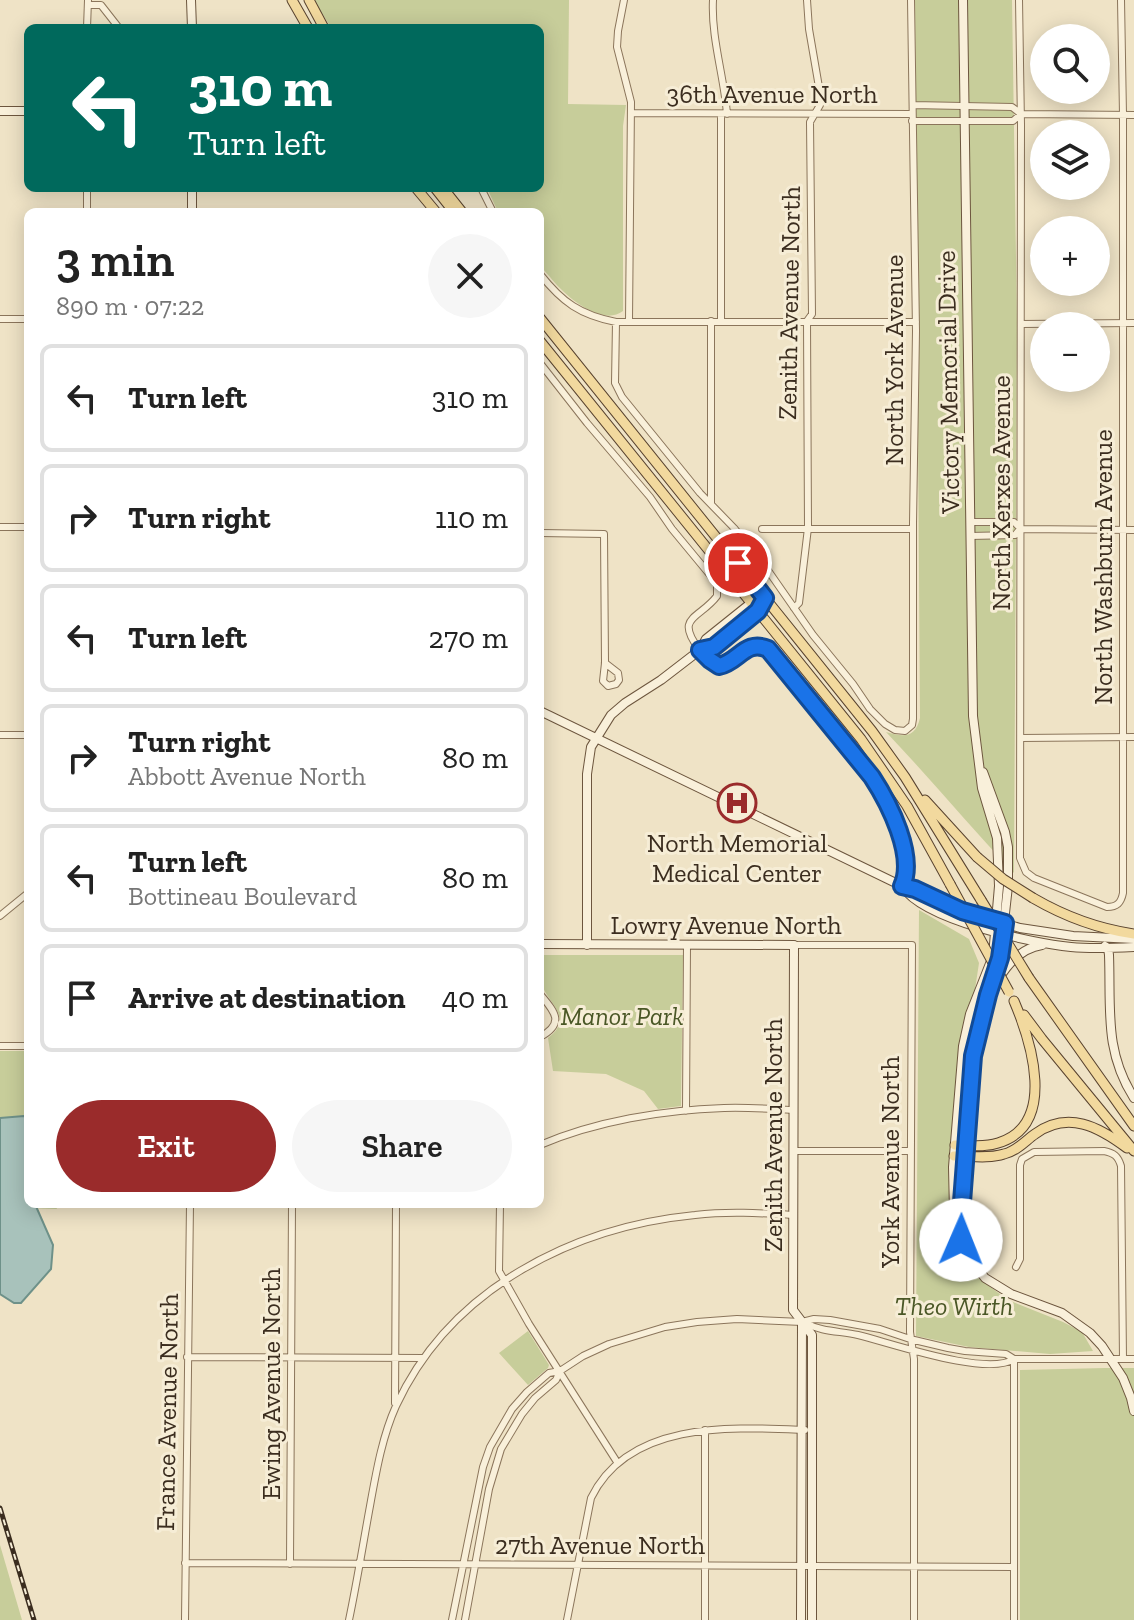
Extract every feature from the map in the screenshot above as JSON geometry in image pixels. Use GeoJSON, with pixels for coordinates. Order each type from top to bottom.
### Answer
{"type":"FeatureCollection","features":[{"type":"Feature","properties":{"kind":"main road"},"geometry":{"type":"LineString","coordinates":[[289,0],[299,24]]}},
{"type":"Feature","properties":{"kind":"main road"},"geometry":{"type":"LineString","coordinates":[[289,0],[305,24]]}},
{"type":"Feature","properties":{"kind":"main road"},"geometry":{"type":"LineString","coordinates":[[309,0],[322,24]]}},
{"type":"Feature","properties":{"kind":"main road"},"geometry":{"type":"LineString","coordinates":[[419,192],[433,208]]}},
{"type":"Feature","properties":{"kind":"main road"},"geometry":{"type":"LineString","coordinates":[[438,192],[451,208]]}},
{"type":"Feature","properties":{"kind":"main road"},"geometry":{"type":"LineString","coordinates":[[446,192],[459,208]]}},
{"type":"Feature","properties":{"kind":"main road"},"geometry":{"type":"LineString","coordinates":[[544,323],[889,754],[1029,978],[1134,1126]]}},
{"type":"Feature","properties":{"kind":"main road"},"geometry":{"type":"LineString","coordinates":[[544,346],[883,768],[1012,997],[1027,1033],[1032,1057],[1035,1084],[1033,1107],[1022,1127],[1009,1139],[954,1150]]}},
{"type":"Feature","properties":{"kind":"main road"},"geometry":{"type":"LineString","coordinates":[[889,754],[929,805],[977,857],[1003,879],[1055,910],[1134,937]]}},
{"type":"Feature","properties":{"kind":"main road"},"geometry":{"type":"LineString","coordinates":[[1012,997],[1042,1039],[1134,1152]]}},
{"type":"Feature","properties":{"kind":"main road"},"geometry":{"type":"LineString","coordinates":[[954,1150],[965,1156],[1005,1154],[1046,1128],[1066,1123],[1099,1128],[1134,1152]]}},
{"type":"Feature","properties":{"kind":"street"},"geometry":{"type":"LineString","coordinates":[[191,0],[192,24]]}},
{"type":"Feature","properties":{"kind":"street"},"geometry":{"type":"LineString","coordinates":[[624,0],[617,47],[629,90],[631,113],[629,321]]}},
{"type":"Feature","properties":{"kind":"street"},"geometry":{"type":"LineString","coordinates":[[713,0],[714,29],[724,85],[721,321]]}},
{"type":"Feature","properties":{"kind":"street","name":"Zenith Avenue North"},"geometry":{"type":"LineString","coordinates":[[794,608],[799,603],[808,528],[807,321],[812,314],[810,122],[820,105],[807,0]]}},
{"type":"Feature","properties":{"kind":"street","name":"North York Avenue"},"geometry":{"type":"LineString","coordinates":[[794,608],[870,709],[885,724],[905,731],[912,725],[916,322],[911,0]]}},
{"type":"Feature","properties":{"kind":"street","name":"Victory Memorial Drive"},"geometry":{"type":"LineString","coordinates":[[963,0],[973,716],[982,788],[997,838],[999,933]]}},
{"type":"Feature","properties":{"kind":"street","name":"North Xerxes Avenue"},"geometry":{"type":"LineString","coordinates":[[1019,0],[1020,858],[1026,872],[1034,878],[1107,907],[1117,905],[1123,893]]}},
{"type":"Feature","properties":{"kind":"street","name":"North Washburn Avenue"},"geometry":{"type":"LineString","coordinates":[[1121,0],[1123,893]]}},
{"type":"Feature","properties":{"kind":"street"},"geometry":{"type":"LineString","coordinates":[[87,24],[88,2],[101,5],[116,24]]}},
{"type":"Feature","properties":{"kind":"street"},"geometry":{"type":"LineString","coordinates":[[913,105],[1012,107],[1021,114],[1134,115]]}},
{"type":"Feature","properties":{"kind":"street"},"geometry":{"type":"LineString","coordinates":[[0,111],[24,111]]}},
{"type":"Feature","properties":{"kind":"street","name":"36th Avenue North"},"geometry":{"type":"LineString","coordinates":[[631,113],[815,113],[964,122],[1013,121],[1021,114]]}},
{"type":"Feature","properties":{"kind":"street"},"geometry":{"type":"LineString","coordinates":[[544,279],[574,308],[616,322],[916,322]]}},
{"type":"Feature","properties":{"kind":"street"},"geometry":{"type":"LineString","coordinates":[[0,319],[24,319]]}},
{"type":"Feature","properties":{"kind":"street"},"geometry":{"type":"LineString","coordinates":[[711,321],[711,503]]}},
{"type":"Feature","properties":{"kind":"street"},"geometry":{"type":"LineString","coordinates":[[616,322],[615,383],[622,397],[700,493],[759,559],[794,608]]}},
{"type":"Feature","properties":{"kind":"street"},"geometry":{"type":"LineString","coordinates":[[1021,324],[1134,323]]}},
{"type":"Feature","properties":{"kind":"street"},"geometry":{"type":"LineString","coordinates":[[544,368],[715,581],[717,596],[691,620],[688,627],[700,650],[719,666],[753,646],[768,649],[872,777],[885,797],[902,842],[906,867],[902,886]]}},
{"type":"Feature","properties":{"kind":"street"},"geometry":{"type":"LineString","coordinates":[[970,522],[1014,522],[1021,529],[1134,530]]}},
{"type":"Feature","properties":{"kind":"street"},"geometry":{"type":"LineString","coordinates":[[0,527],[24,527]]}},
{"type":"Feature","properties":{"kind":"street"},"geometry":{"type":"LineString","coordinates":[[762,529],[913,529]]}},
{"type":"Feature","properties":{"kind":"street"},"geometry":{"type":"LineString","coordinates":[[970,536],[1015,535],[1021,529]]}},
{"type":"Feature","properties":{"kind":"street"},"geometry":{"type":"LineString","coordinates":[[544,533],[604,534],[605,663]]}},
{"type":"Feature","properties":{"kind":"street"},"geometry":{"type":"LineString","coordinates":[[587,945],[587,774],[591,747],[611,715],[625,703],[661,680],[700,650],[706,639],[765,598]]}},
{"type":"Feature","properties":{"kind":"street"},"geometry":{"type":"LineString","coordinates":[[544,713],[902,886],[962,911],[1048,933],[1095,938],[1134,937]]}},
{"type":"Feature","properties":{"kind":"street"},"geometry":{"type":"LineString","coordinates":[[0,735],[24,735]]}},
{"type":"Feature","properties":{"kind":"street"},"geometry":{"type":"LineString","coordinates":[[1021,738],[1134,737]]}},
{"type":"Feature","properties":{"kind":"street"},"geometry":{"type":"LineString","coordinates":[[902,886],[908,895],[931,910],[999,933],[1048,944],[1134,947]]}},
{"type":"Feature","properties":{"kind":"street"},"geometry":{"type":"LineString","coordinates":[[0,916],[24,896]]}},
{"type":"Feature","properties":{"kind":"street"},"geometry":{"type":"LineString","coordinates":[[961,1240],[973,1056],[1000,958],[999,933]]}},
{"type":"Feature","properties":{"kind":"street"},"geometry":{"type":"LineString","coordinates":[[999,933],[965,1033],[952,1201],[961,1240],[968,1256],[985,1278],[1011,1294],[1047,1306],[1077,1322],[1102,1346],[1123,1378],[1134,1411]]}},
{"type":"Feature","properties":{"kind":"street"},"geometry":{"type":"LineString","coordinates":[[1095,938],[1108,948]]}},
{"type":"Feature","properties":{"kind":"street","name":"Lowry Avenue North"},"geometry":{"type":"LineString","coordinates":[[544,944],[912,945]]}},
{"type":"Feature","properties":{"kind":"street"},"geometry":{"type":"LineString","coordinates":[[985,1006],[1011,963],[1030,947],[1048,944]]}},
{"type":"Feature","properties":{"kind":"street"},"geometry":{"type":"LineString","coordinates":[[686,1111],[687,945]]}},
{"type":"Feature","properties":{"kind":"street","name":"Zenith Avenue North"},"geometry":{"type":"LineString","coordinates":[[794,945],[793,1310],[802,1322],[807,1431],[807,1566],[812,1620]]}},
{"type":"Feature","properties":{"kind":"street","name":"York Avenue North"},"geometry":{"type":"LineString","coordinates":[[912,945],[909,1151],[914,1620]]}},
{"type":"Feature","properties":{"kind":"street"},"geometry":{"type":"LineString","coordinates":[[1108,948],[1112,1046],[1120,1074],[1134,1098]]}},
{"type":"Feature","properties":{"kind":"street"},"geometry":{"type":"LineString","coordinates":[[544,999],[553,1010],[555,1024],[552,1031],[544,1035]]}},
{"type":"Feature","properties":{"kind":"street"},"geometry":{"type":"LineString","coordinates":[[0,1046],[24,1046]]}},
{"type":"Feature","properties":{"kind":"street"},"geometry":{"type":"LineString","coordinates":[[544,1144],[578,1132],[651,1115],[727,1108],[793,1110]]}},
{"type":"Feature","properties":{"kind":"street"},"geometry":{"type":"LineString","coordinates":[[793,1151],[909,1151]]}},
{"type":"Feature","properties":{"kind":"street"},"geometry":{"type":"LineString","coordinates":[[1016,1267],[1020,1259],[1022,1159],[1034,1152],[1113,1153],[1121,1166],[1123,1359]]}},
{"type":"Feature","properties":{"kind":"street","name":"France Avenue North"},"geometry":{"type":"LineString","coordinates":[[185,1620],[190,1208]]}},
{"type":"Feature","properties":{"kind":"street","name":"Ewing Avenue North"},"geometry":{"type":"LineString","coordinates":[[290,1564],[292,1208]]}},
{"type":"Feature","properties":{"kind":"street"},"geometry":{"type":"LineString","coordinates":[[395,1407],[396,1208]]}},
{"type":"Feature","properties":{"kind":"street"},"geometry":{"type":"LineString","coordinates":[[500,1208],[499,1271],[617,1462]]}},
{"type":"Feature","properties":{"kind":"street"},"geometry":{"type":"LineString","coordinates":[[349,1620],[376,1474],[395,1407],[424,1358],[465,1311],[504,1280],[536,1260],[630,1226],[697,1214],[793,1215]]}},
{"type":"Feature","properties":{"kind":"street"},"geometry":{"type":"LineString","coordinates":[[452,1620],[480,1478],[500,1427],[527,1392],[549,1373],[560,1371],[609,1344],[665,1327],[697,1322],[737,1319],[802,1322],[814,1319],[880,1329],[965,1351],[1006,1354],[1014,1359],[1134,1359]]}},
{"type":"Feature","properties":{"kind":"street"},"geometry":{"type":"LineString","coordinates":[[802,1322],[817,1329],[854,1334],[946,1358],[1007,1364],[1014,1359]]}},
{"type":"Feature","properties":{"kind":"street"},"geometry":{"type":"LineString","coordinates":[[187,1357],[424,1358]]}},
{"type":"Feature","properties":{"kind":"street"},"geometry":{"type":"LineString","coordinates":[[1014,1359],[1014,1620]]}},
{"type":"Feature","properties":{"kind":"street"},"geometry":{"type":"LineString","coordinates":[[465,1620],[489,1489],[501,1449],[522,1414],[556,1380],[560,1371]]}},
{"type":"Feature","properties":{"kind":"street"},"geometry":{"type":"LineString","coordinates":[[567,1620],[591,1498],[598,1483],[617,1462],[655,1443],[705,1430],[728,1427],[807,1431]]}},
{"type":"Feature","properties":{"kind":"street"},"geometry":{"type":"LineString","coordinates":[[705,1430],[705,1620]]}},
{"type":"Feature","properties":{"kind":"street","name":"27th Avenue North"},"geometry":{"type":"LineString","coordinates":[[185,1563],[1014,1567]]}},
{"type":"Feature","properties":{"kind":"street","name":"Zenith Avenue North"},"geometry":{"type":"LineString","coordinates":[[801,1620],[807,1566]]}},
{"type":"Feature","properties":{"kind":"green space"},"geometry":{"type":"Polygon","coordinates":[[[314,0],[569,0],[568,104],[626,105],[623,126],[623,311],[614,315],[594,312],[564,292],[544,270],[544,208],[496,208],[489,192],[544,192],[544,24],[329,24],[314,0]]]}},
{"type":"Feature","properties":{"kind":"green space"},"geometry":{"type":"Polygon","coordinates":[[[915,0],[1012,0],[1017,323],[1014,873],[886,732],[908,735],[915,730],[920,718],[915,0]]]}},
{"type":"Feature","properties":{"kind":"green space","name":"Theo Wirth"},"geometry":{"type":"Polygon","coordinates":[[[919,910],[969,939],[979,963],[949,1161],[951,1224],[960,1254],[977,1277],[1008,1300],[1082,1332],[1093,1351],[1050,1354],[969,1347],[916,1336],[919,910]]]}},
{"type":"Feature","properties":{"kind":"green space","name":"Manor Park"},"geometry":{"type":"Polygon","coordinates":[[[544,955],[683,955],[681,1106],[658,1109],[644,1091],[606,1074],[553,1071],[548,1038],[559,1023],[557,1010],[544,990],[544,955]]]}},
{"type":"Feature","properties":{"kind":"green space"},"geometry":{"type":"Polygon","coordinates":[[[0,1051],[24,1051],[24,1208],[0,1207],[0,1051]]]}},
{"type":"Feature","properties":{"kind":"green space"},"geometry":{"type":"Polygon","coordinates":[[[528,1331],[549,1365],[528,1385],[499,1353],[528,1331]]]}},
{"type":"Feature","properties":{"kind":"green space"},"geometry":{"type":"Polygon","coordinates":[[[1134,1368],[1134,1620],[1020,1620],[1020,1370],[1134,1368]]]}},
{"type":"Feature","properties":{"kind":"green space"},"geometry":{"type":"Polygon","coordinates":[[[0,1545],[22,1620],[0,1620],[0,1545]]]}},
{"type":"Feature","properties":{"kind":"water"},"geometry":{"type":"Polygon","coordinates":[[[24,1116],[24,1208],[37,1208],[53,1245],[51,1269],[21,1303],[14,1303],[0,1294],[0,1118],[24,1116]]]}},
{"type":"Feature","properties":{"kind":"railway"},"geometry":{"type":"LineString","coordinates":[[0,1508],[34,1620]]}},
{"type":"Feature","properties":{"kind":"place","name":"North Memorial Medical Center"},"geometry":{"type":"Point","coordinates":[737,803]}},
{"type":"Feature","properties":{"kind":"route"},"geometry":{"type":"LineString","coordinates":[[738,563],[765,598],[758,611],[714,647],[700,650],[719,666],[753,646],[768,649],[885,797],[902,842],[906,877],[902,886],[962,911],[1005,923],[1000,958],[973,1056],[961,1240]]}}]}
